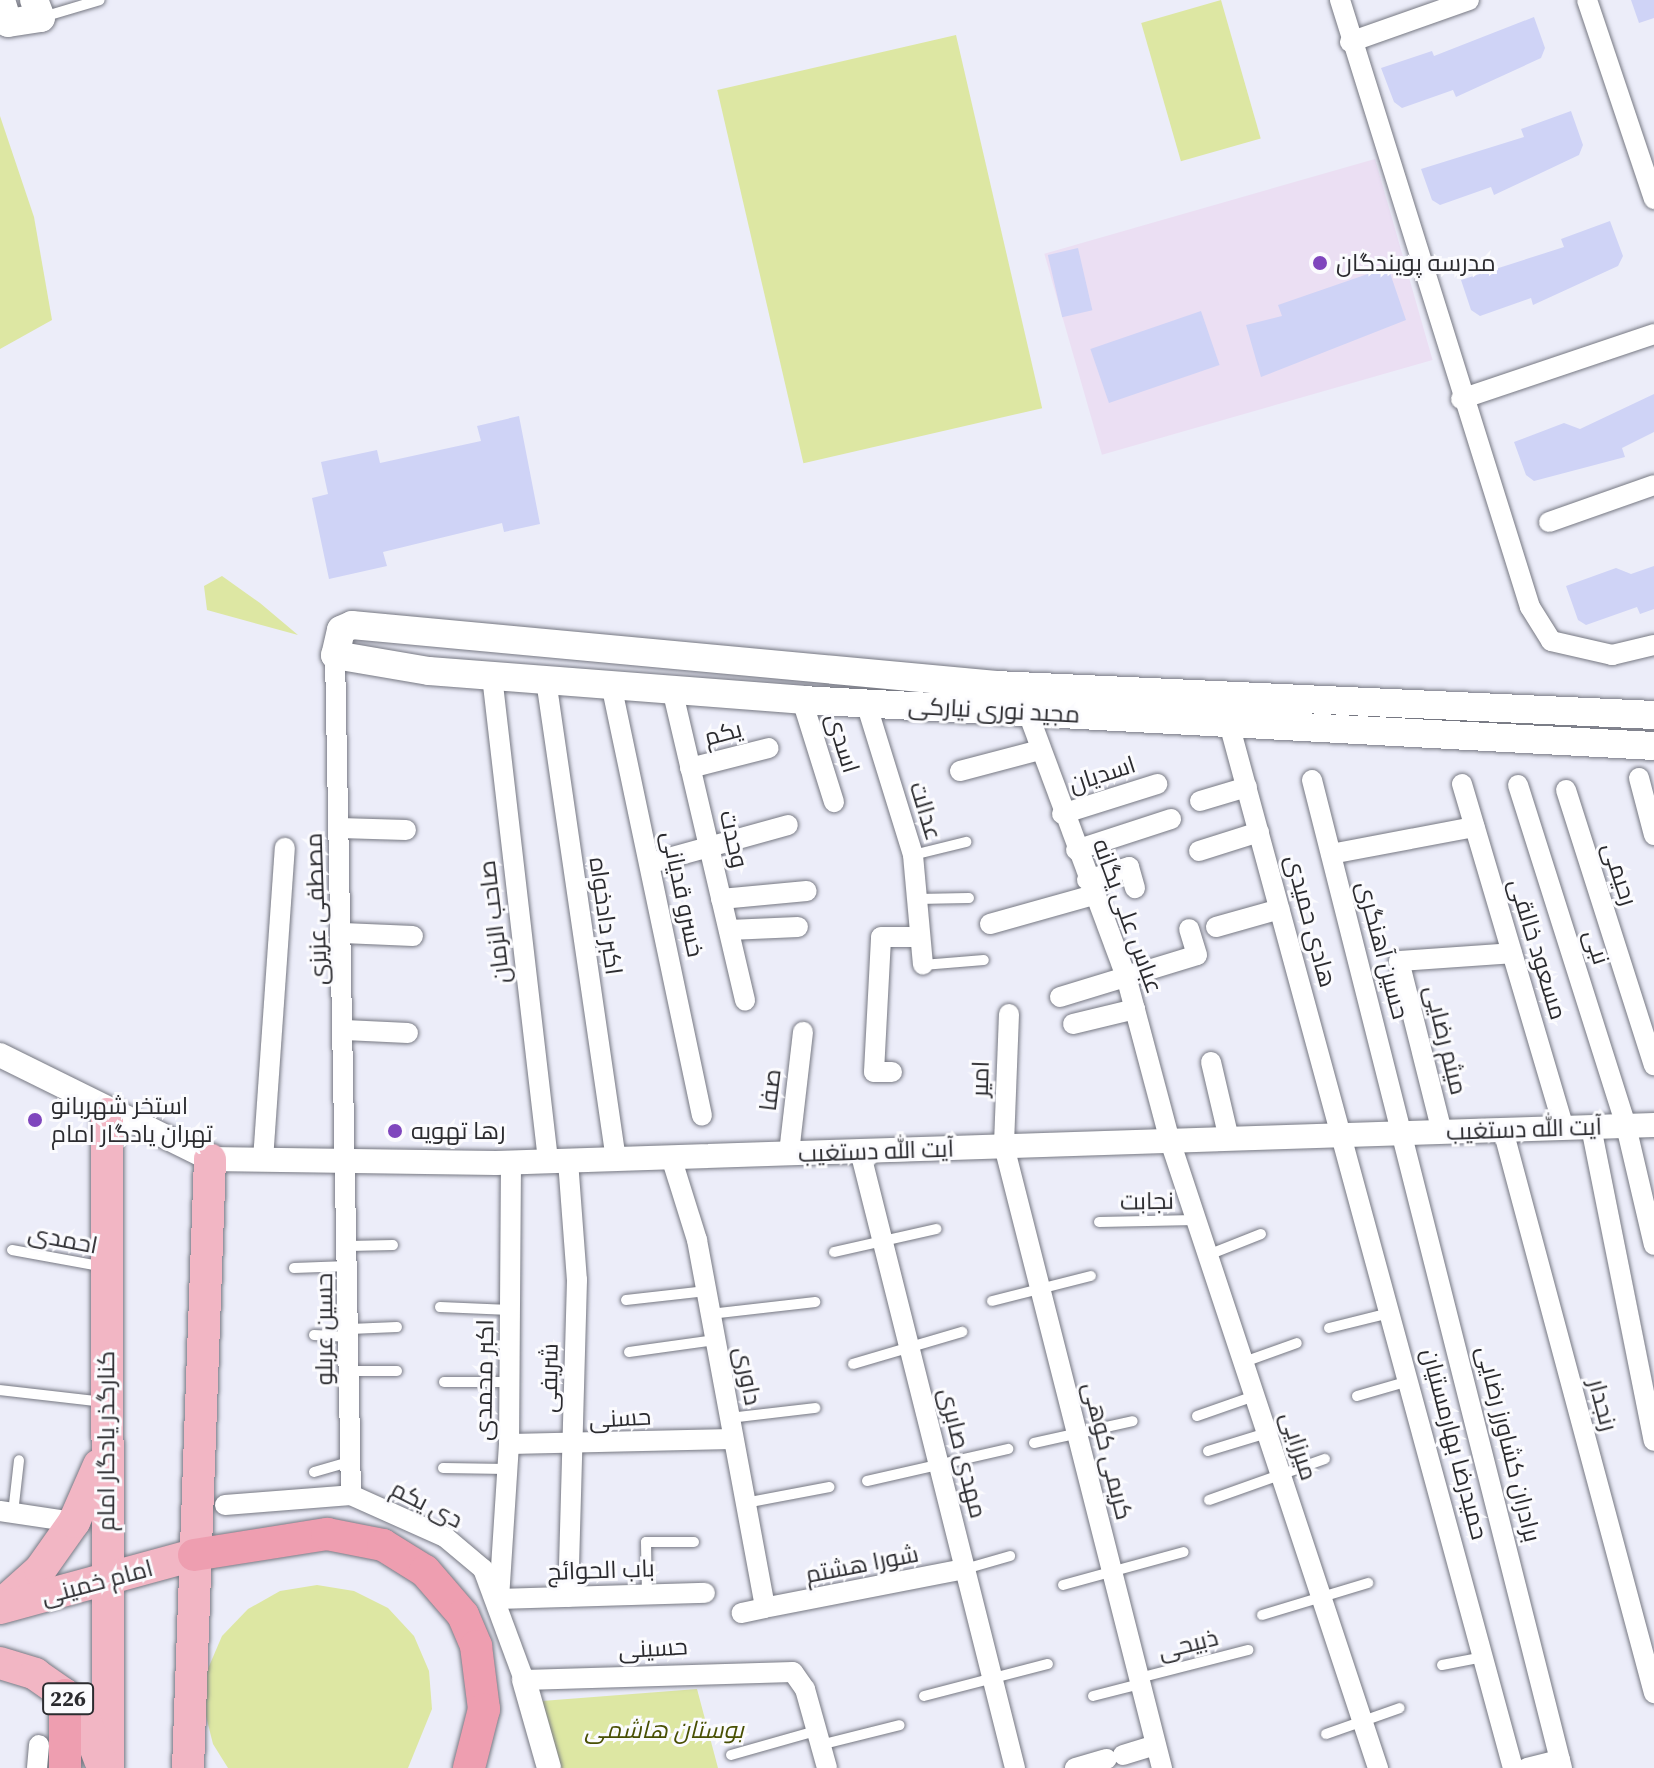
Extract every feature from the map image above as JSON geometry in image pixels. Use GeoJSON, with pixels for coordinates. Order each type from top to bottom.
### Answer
{"type":"FeatureCollection","features":[{"type":"Feature","properties":{"kind":"highway"},"geometry":{"type":"LineString","coordinates":[[194,1555],[327,1534],[383,1545],[425,1571],[463,1615],[476,1646],[484,1709],[469,1768]]}},
{"type":"Feature","properties":{"kind":"highway"},"geometry":{"type":"LineString","coordinates":[[65,1695],[65,1768]]}},
{"type":"Feature","properties":{"kind":"main road"},"geometry":{"type":"LineString","coordinates":[[3,16],[37,9]]}},
{"type":"Feature","properties":{"kind":"main road","name":"مجید نوری نیارکی"},"geometry":{"type":"LineString","coordinates":[[1654,715],[1228,707],[1028,713],[802,700],[492,676],[335,655],[341,630],[352,625],[1228,707],[1654,746]]}},
{"type":"Feature","properties":{"kind":"main road","name":"کنارگذر یادگار امام"},"geometry":{"type":"LineString","coordinates":[[105,1768],[107,1114]]}},
{"type":"Feature","properties":{"kind":"main road"},"geometry":{"type":"LineString","coordinates":[[188,1768],[210,1159]]}},
{"type":"Feature","properties":{"kind":"main road"},"geometry":{"type":"LineString","coordinates":[[0,1607],[40,1570],[74,1522],[104,1451]]}},
{"type":"Feature","properties":{"kind":"main road","name":"امام خمینی"},"geometry":{"type":"LineString","coordinates":[[0,1607],[194,1555]]}},
{"type":"Feature","properties":{"kind":"main road","name":"226"},"geometry":{"type":"LineString","coordinates":[[0,1663],[35,1674],[65,1695],[85,1720],[105,1768]]}},
{"type":"Feature","properties":{"kind":"street"},"geometry":{"type":"LineString","coordinates":[[1340,0],[1350,42],[1461,399],[1530,607],[1551,641],[1612,655],[1654,645]]}},
{"type":"Feature","properties":{"kind":"street"},"geometry":{"type":"LineString","coordinates":[[1350,42],[1469,0]]}},
{"type":"Feature","properties":{"kind":"street"},"geometry":{"type":"LineString","coordinates":[[1587,0],[1654,199]]}},
{"type":"Feature","properties":{"kind":"street"},"geometry":{"type":"LineString","coordinates":[[1461,399],[1654,334]]}},
{"type":"Feature","properties":{"kind":"street"},"geometry":{"type":"LineString","coordinates":[[1549,522],[1654,485]]}},
{"type":"Feature","properties":{"kind":"street","name":"مصطفی عزیزی"},"geometry":{"type":"LineString","coordinates":[[335,655],[349,1163]]}},
{"type":"Feature","properties":{"kind":"street","name":"صاحب الزمان"},"geometry":{"type":"LineString","coordinates":[[492,676],[558,1161]]}},
{"type":"Feature","properties":{"kind":"street","name":"اکبر دادخواه"},"geometry":{"type":"LineString","coordinates":[[546,680],[616,1159]]}},
{"type":"Feature","properties":{"kind":"street","name":"خسرو قدیانی"},"geometry":{"type":"LineString","coordinates":[[611,684],[702,1116]]}},
{"type":"Feature","properties":{"kind":"street","name":"وحدت"},"geometry":{"type":"LineString","coordinates":[[672,689],[745,1001]]}},
{"type":"Feature","properties":{"kind":"street","name":"اسدی"},"geometry":{"type":"LineString","coordinates":[[802,700],[834,802]]}},
{"type":"Feature","properties":{"kind":"street","name":"عدالت"},"geometry":{"type":"LineString","coordinates":[[866,703],[913,855],[923,965]]}},
{"type":"Feature","properties":{"kind":"street","name":"هادی حمیدی"},"geometry":{"type":"LineString","coordinates":[[1228,707],[1259,832],[1343,1135]]}},
{"type":"Feature","properties":{"kind":"street","name":"عباس علی یگانه"},"geometry":{"type":"LineString","coordinates":[[1028,713],[1062,814],[1126,976],[1170,1141]]}},
{"type":"Feature","properties":{"kind":"street","name":"یکم"},"geometry":{"type":"LineString","coordinates":[[690,768],[769,748]]}},
{"type":"Feature","properties":{"kind":"street"},"geometry":{"type":"LineString","coordinates":[[960,771],[1040,750]]}},
{"type":"Feature","properties":{"kind":"street"},"geometry":{"type":"LineString","coordinates":[[1639,778],[1654,835]]}},
{"type":"Feature","properties":{"kind":"street","name":"حسین آهنگری"},"geometry":{"type":"LineString","coordinates":[[1312,780],[1405,1133]]}},
{"type":"Feature","properties":{"kind":"street","name":"اسدیان"},"geometry":{"type":"LineString","coordinates":[[1062,814],[1157,784]]}},
{"type":"Feature","properties":{"kind":"street","name":"مسعود خالقی"},"geometry":{"type":"LineString","coordinates":[[1462,784],[1564,1128]]}},
{"type":"Feature","properties":{"kind":"street","name":"نبی"},"geometry":{"type":"LineString","coordinates":[[1518,785],[1626,1126],[1654,1245]]}},
{"type":"Feature","properties":{"kind":"street"},"geometry":{"type":"LineString","coordinates":[[1200,801],[1247,787]]}},
{"type":"Feature","properties":{"kind":"street","name":"رحیمی"},"geometry":{"type":"LineString","coordinates":[[1566,790],[1654,1065]]}},
{"type":"Feature","properties":{"kind":"street"},"geometry":{"type":"LineString","coordinates":[[1076,850],[1171,819]]}},
{"type":"Feature","properties":{"kind":"street"},"geometry":{"type":"LineString","coordinates":[[651,863],[788,825]]}},
{"type":"Feature","properties":{"kind":"street"},"geometry":{"type":"LineString","coordinates":[[1331,854],[1474,827]]}},
{"type":"Feature","properties":{"kind":"street"},"geometry":{"type":"LineString","coordinates":[[340,828],[406,830]]}},
{"type":"Feature","properties":{"kind":"street"},"geometry":{"type":"LineString","coordinates":[[1199,851],[1259,832]]}},
{"type":"Feature","properties":{"kind":"street"},"geometry":{"type":"LineString","coordinates":[[263,1160],[285,848]]}},
{"type":"Feature","properties":{"kind":"street"},"geometry":{"type":"LineString","coordinates":[[990,924],[1090,888],[1129,867],[1135,888]]}},
{"type":"Feature","properties":{"kind":"street"},"geometry":{"type":"LineString","coordinates":[[721,899],[807,891]]}},
{"type":"Feature","properties":{"kind":"street"},"geometry":{"type":"LineString","coordinates":[[1216,927],[1280,909]]}},
{"type":"Feature","properties":{"kind":"street"},"geometry":{"type":"LineString","coordinates":[[729,930],[798,927]]}},
{"type":"Feature","properties":{"kind":"street"},"geometry":{"type":"LineString","coordinates":[[1060,997],[1197,955],[1189,929]]}},
{"type":"Feature","properties":{"kind":"street"},"geometry":{"type":"LineString","coordinates":[[343,933],[413,936]]}},
{"type":"Feature","properties":{"kind":"street"},"geometry":{"type":"LineString","coordinates":[[892,1072],[874,1072],[881,937],[920,937]]}},
{"type":"Feature","properties":{"kind":"street","name":"میثم رضایی"},"geometry":{"type":"LineString","coordinates":[[1442,1132],[1399,961],[1512,953]]}},
{"type":"Feature","properties":{"kind":"street"},"geometry":{"type":"LineString","coordinates":[[1073,1024],[1135,1009]]}},
{"type":"Feature","properties":{"kind":"street","name":"امیر"},"geometry":{"type":"LineString","coordinates":[[1004,1146],[1009,1014]]}},
{"type":"Feature","properties":{"kind":"street"},"geometry":{"type":"LineString","coordinates":[[345,1030],[408,1033]]}},
{"type":"Feature","properties":{"kind":"street","name":"صفا"},"geometry":{"type":"LineString","coordinates":[[789,1153],[803,1032]]}},
{"type":"Feature","properties":{"kind":"street","name":"آیت الله دستغیب"},"geometry":{"type":"LineString","coordinates":[[0,1055],[107,1114],[210,1159],[349,1163],[558,1161],[1654,1125]]}},
{"type":"Feature","properties":{"kind":"street"},"geometry":{"type":"LineString","coordinates":[[1211,1062],[1229,1139]]}},
{"type":"Feature","properties":{"kind":"street"},"geometry":{"type":"LineString","coordinates":[[1591,1127],[1654,1441]]}},
{"type":"Feature","properties":{"kind":"street","name":"رنجدار"},"geometry":{"type":"LineString","coordinates":[[1503,1130],[1654,1693]]}},
{"type":"Feature","properties":{"kind":"street","name":"برادران کشاورز رضایی"},"geometry":{"type":"LineString","coordinates":[[1405,1133],[1561,1764]]}},
{"type":"Feature","properties":{"kind":"street","name":"حمیدرضا بهارمستیان"},"geometry":{"type":"LineString","coordinates":[[1343,1135],[1513,1768]]}},
{"type":"Feature","properties":{"kind":"street","name":"میرزایی"},"geometry":{"type":"LineString","coordinates":[[1170,1141],[1378,1768]]}},
{"type":"Feature","properties":{"kind":"street","name":"کریمی کوهی"},"geometry":{"type":"LineString","coordinates":[[1004,1146],[1162,1768]]}},
{"type":"Feature","properties":{"kind":"street","name":"مهدی صابری"},"geometry":{"type":"LineString","coordinates":[[860,1151],[1015,1768]]}},
{"type":"Feature","properties":{"kind":"street","name":"داوری"},"geometry":{"type":"LineString","coordinates":[[671,1157],[706,1291],[767,1608]]}},
{"type":"Feature","properties":{"kind":"street","name":"شریفی"},"geometry":{"type":"LineString","coordinates":[[558,1161],[577,1280],[568,1597]]}},
{"type":"Feature","properties":{"kind":"street","name":"اکبر محمدی"},"geometry":{"type":"LineString","coordinates":[[499,1599],[509,1444],[511,1162]]}},
{"type":"Feature","properties":{"kind":"street","name":"حسین عربلو"},"geometry":{"type":"LineString","coordinates":[[349,1163],[351,1495]]}},
{"type":"Feature","properties":{"kind":"street","name":"حسنی"},"geometry":{"type":"LineString","coordinates":[[509,1444],[574,1446],[733,1439]]}},
{"type":"Feature","properties":{"kind":"street","name":"دی یکم"},"geometry":{"type":"LineString","coordinates":[[225,1505],[351,1495],[445,1537],[483,1569],[499,1599],[524,1680]]}},
{"type":"Feature","properties":{"kind":"street"},"geometry":{"type":"LineString","coordinates":[[6,1512],[74,1522]]}},
{"type":"Feature","properties":{"kind":"street","name":"شورا هشتم"},"geometry":{"type":"LineString","coordinates":[[742,1613],[965,1569]]}},
{"type":"Feature","properties":{"kind":"street","name":"باب الحوائج"},"geometry":{"type":"LineString","coordinates":[[499,1599],[705,1593]]}},
{"type":"Feature","properties":{"kind":"street","name":"حسینی"},"geometry":{"type":"LineString","coordinates":[[524,1680],[785,1668],[800,1678],[818,1738]]}},
{"type":"Feature","properties":{"kind":"street"},"geometry":{"type":"LineString","coordinates":[[524,1680],[549,1768]]}},
{"type":"Feature","properties":{"kind":"street"},"geometry":{"type":"LineString","coordinates":[[818,1738],[827,1768]]}},
{"type":"Feature","properties":{"kind":"street"},"geometry":{"type":"LineString","coordinates":[[37,1768],[39,1745]]}},
{"type":"Feature","properties":{"kind":"street"},"geometry":{"type":"LineString","coordinates":[[1075,1768],[1156,1745]]}},
{"type":"Feature","properties":{"kind":"street"},"geometry":{"type":"LineString","coordinates":[[1527,1768],[1561,1764]]}},
{"type":"Feature","properties":{"kind":"lane"},"geometry":{"type":"LineString","coordinates":[[37,9],[100,0]]}},
{"type":"Feature","properties":{"kind":"lane"},"geometry":{"type":"LineString","coordinates":[[913,855],[966,842]]}},
{"type":"Feature","properties":{"kind":"lane"},"geometry":{"type":"LineString","coordinates":[[917,899],[969,898]]}},
{"type":"Feature","properties":{"kind":"lane"},"geometry":{"type":"LineString","coordinates":[[923,965],[984,960]]}},
{"type":"Feature","properties":{"kind":"lane","name":"نجابت"},"geometry":{"type":"LineString","coordinates":[[1099,1222],[1196,1220]]}},
{"type":"Feature","properties":{"kind":"lane"},"geometry":{"type":"LineString","coordinates":[[834,1252],[936,1229]]}},
{"type":"Feature","properties":{"kind":"lane"},"geometry":{"type":"LineString","coordinates":[[1208,1255],[1261,1234]]}},
{"type":"Feature","properties":{"kind":"lane"},"geometry":{"type":"LineString","coordinates":[[294,1268],[393,1245]]}},
{"type":"Feature","properties":{"kind":"lane","name":"احمدی"},"geometry":{"type":"LineString","coordinates":[[12,1250],[106,1268]]}},
{"type":"Feature","properties":{"kind":"lane"},"geometry":{"type":"LineString","coordinates":[[992,1301],[1091,1276]]}},
{"type":"Feature","properties":{"kind":"lane"},"geometry":{"type":"LineString","coordinates":[[626,1300],[706,1291]]}},
{"type":"Feature","properties":{"kind":"lane"},"geometry":{"type":"LineString","coordinates":[[710,1314],[815,1302]]}},
{"type":"Feature","properties":{"kind":"lane"},"geometry":{"type":"LineString","coordinates":[[440,1307],[512,1310]]}},
{"type":"Feature","properties":{"kind":"lane"},"geometry":{"type":"LineString","coordinates":[[1329,1328],[1392,1313]]}},
{"type":"Feature","properties":{"kind":"lane"},"geometry":{"type":"LineString","coordinates":[[314,1335],[397,1327]]}},
{"type":"Feature","properties":{"kind":"lane"},"geometry":{"type":"LineString","coordinates":[[853,1364],[962,1332]]}},
{"type":"Feature","properties":{"kind":"lane"},"geometry":{"type":"LineString","coordinates":[[629,1352],[715,1340]]}},
{"type":"Feature","properties":{"kind":"lane"},"geometry":{"type":"LineString","coordinates":[[1244,1362],[1297,1343]]}},
{"type":"Feature","properties":{"kind":"lane"},"geometry":{"type":"LineString","coordinates":[[350,1371],[397,1371]]}},
{"type":"Feature","properties":{"kind":"lane"},"geometry":{"type":"LineString","coordinates":[[1357,1396],[1411,1380]]}},
{"type":"Feature","properties":{"kind":"lane"},"geometry":{"type":"LineString","coordinates":[[444,1382],[510,1382]]}},
{"type":"Feature","properties":{"kind":"lane"},"geometry":{"type":"LineString","coordinates":[[0,1390],[105,1402]]}},
{"type":"Feature","properties":{"kind":"lane"},"geometry":{"type":"LineString","coordinates":[[1197,1416],[1254,1396]]}},
{"type":"Feature","properties":{"kind":"lane"},"geometry":{"type":"LineString","coordinates":[[730,1418],[815,1408]]}},
{"type":"Feature","properties":{"kind":"lane"},"geometry":{"type":"LineString","coordinates":[[1034,1443],[1133,1421]]}},
{"type":"Feature","properties":{"kind":"lane"},"geometry":{"type":"LineString","coordinates":[[1208,1451],[1267,1433]]}},
{"type":"Feature","properties":{"kind":"lane"},"geometry":{"type":"LineString","coordinates":[[867,1481],[1008,1449]]}},
{"type":"Feature","properties":{"kind":"lane"},"geometry":{"type":"LineString","coordinates":[[1209,1500],[1325,1459]]}},
{"type":"Feature","properties":{"kind":"lane"},"geometry":{"type":"LineString","coordinates":[[6,1512],[19,1460]]}},
{"type":"Feature","properties":{"kind":"lane"},"geometry":{"type":"LineString","coordinates":[[314,1472],[351,1462]]}},
{"type":"Feature","properties":{"kind":"lane"},"geometry":{"type":"LineString","coordinates":[[443,1468],[507,1469]]}},
{"type":"Feature","properties":{"kind":"lane"},"geometry":{"type":"LineString","coordinates":[[745,1503],[830,1487]]}},
{"type":"Feature","properties":{"kind":"lane"},"geometry":{"type":"LineString","coordinates":[[647,1595],[646,1542],[694,1542]]}},
{"type":"Feature","properties":{"kind":"lane"},"geometry":{"type":"LineString","coordinates":[[1063,1585],[1184,1552]]}},
{"type":"Feature","properties":{"kind":"lane"},"geometry":{"type":"LineString","coordinates":[[965,1569],[1010,1556]]}},
{"type":"Feature","properties":{"kind":"lane"},"geometry":{"type":"LineString","coordinates":[[1262,1615],[1368,1583]]}},
{"type":"Feature","properties":{"kind":"lane","name":"ذبیحی"},"geometry":{"type":"LineString","coordinates":[[1093,1696],[1248,1650]]}},
{"type":"Feature","properties":{"kind":"lane"},"geometry":{"type":"LineString","coordinates":[[1442,1665],[1484,1657]]}},
{"type":"Feature","properties":{"kind":"lane"},"geometry":{"type":"LineString","coordinates":[[924,1696],[1048,1664]]}},
{"type":"Feature","properties":{"kind":"lane"},"geometry":{"type":"LineString","coordinates":[[1326,1734],[1400,1708]]}},
{"type":"Feature","properties":{"kind":"lane"},"geometry":{"type":"LineString","coordinates":[[731,1755],[900,1725]]}},
{"type":"Feature","properties":{"kind":"shaded area"},"geometry":{"type":"Polygon","coordinates":[[[1375,159],[1433,360],[1102,455],[1044,254],[1375,159]]]}},
{"type":"Feature","properties":{"kind":"green space"},"geometry":{"type":"Polygon","coordinates":[[[1221,0],[1261,138],[1181,161],[1141,23],[1221,0]]]}},
{"type":"Feature","properties":{"kind":"green space"},"geometry":{"type":"Polygon","coordinates":[[[956,35],[1042,408],[803,463],[717,90],[956,35]]]}},
{"type":"Feature","properties":{"kind":"green space"},"geometry":{"type":"Polygon","coordinates":[[[0,116],[34,217],[52,320],[0,349],[0,116]]]}},
{"type":"Feature","properties":{"kind":"green space"},"geometry":{"type":"Polygon","coordinates":[[[222,576],[298,635],[207,610],[204,586],[222,576]]]}},
{"type":"Feature","properties":{"kind":"green space"},"geometry":{"type":"Polygon","coordinates":[[[317,1585],[354,1591],[388,1608],[414,1636],[429,1671],[432,1709],[408,1768],[228,1768],[213,1744],[204,1708],[207,1671],[222,1636],[248,1609],[280,1591],[317,1585]]]}},
{"type":"Feature","properties":{"kind":"green space","name":"بوستان هاشمی"},"geometry":{"type":"Polygon","coordinates":[[[697,1689],[718,1768],[561,1768],[542,1701],[697,1689]]]}},
{"type":"Feature","properties":{"kind":"building"},"geometry":{"type":"Polygon","coordinates":[[[1631,0],[1654,0],[1654,18],[1639,23],[1631,0]]]}},
{"type":"Feature","properties":{"kind":"building"},"geometry":{"type":"Polygon","coordinates":[[[1534,17],[1545,48],[1541,58],[1456,97],[1453,90],[1402,108],[1394,102],[1381,68],[1432,51],[1434,56],[1534,17]]]}},
{"type":"Feature","properties":{"kind":"building"},"geometry":{"type":"Polygon","coordinates":[[[1571,111],[1583,145],[1579,155],[1494,195],[1491,187],[1440,205],[1432,200],[1421,169],[1524,137],[1521,129],[1571,111]]]}},
{"type":"Feature","properties":{"kind":"building"},"geometry":{"type":"Polygon","coordinates":[[[1610,221],[1623,256],[1618,266],[1533,305],[1531,298],[1480,316],[1471,310],[1461,280],[1564,247],[1561,239],[1610,221]]]}},
{"type":"Feature","properties":{"kind":"building"},"geometry":{"type":"Polygon","coordinates":[[[1078,248],[1092,310],[1062,317],[1048,255],[1078,248]]]}},
{"type":"Feature","properties":{"kind":"building"},"geometry":{"type":"Polygon","coordinates":[[[1388,267],[1406,320],[1261,377],[1246,325],[1282,316],[1278,305],[1388,267]]]}},
{"type":"Feature","properties":{"kind":"building"},"geometry":{"type":"Polygon","coordinates":[[[1201,311],[1220,365],[1109,403],[1090,349],[1201,311]]]}},
{"type":"Feature","properties":{"kind":"building"},"geometry":{"type":"Polygon","coordinates":[[[1654,394],[1654,432],[1622,448],[1625,457],[1534,481],[1526,475],[1514,442],[1564,423],[1580,429],[1654,394]]]}},
{"type":"Feature","properties":{"kind":"building"},"geometry":{"type":"Polygon","coordinates":[[[519,416],[540,524],[504,532],[502,523],[383,552],[387,566],[329,579],[312,498],[328,494],[321,462],[377,450],[380,463],[481,441],[477,426],[519,416]]]}},
{"type":"Feature","properties":{"kind":"building"},"geometry":{"type":"Polygon","coordinates":[[[1654,566],[1654,609],[1640,614],[1637,607],[1586,625],[1578,620],[1566,586],[1616,568],[1631,574],[1654,566]]]}},
{"type":"Feature","properties":{"kind":"place","name":"مدرسه پویندگان"},"geometry":{"type":"Point","coordinates":[1320,263]}},
{"type":"Feature","properties":{"kind":"place","name":"استخر شهربانو تهران یادگار امام"},"geometry":{"type":"Point","coordinates":[35,1120]}},
{"type":"Feature","properties":{"kind":"place","name":"رها تهویه"},"geometry":{"type":"Point","coordinates":[395,1131]}}]}
